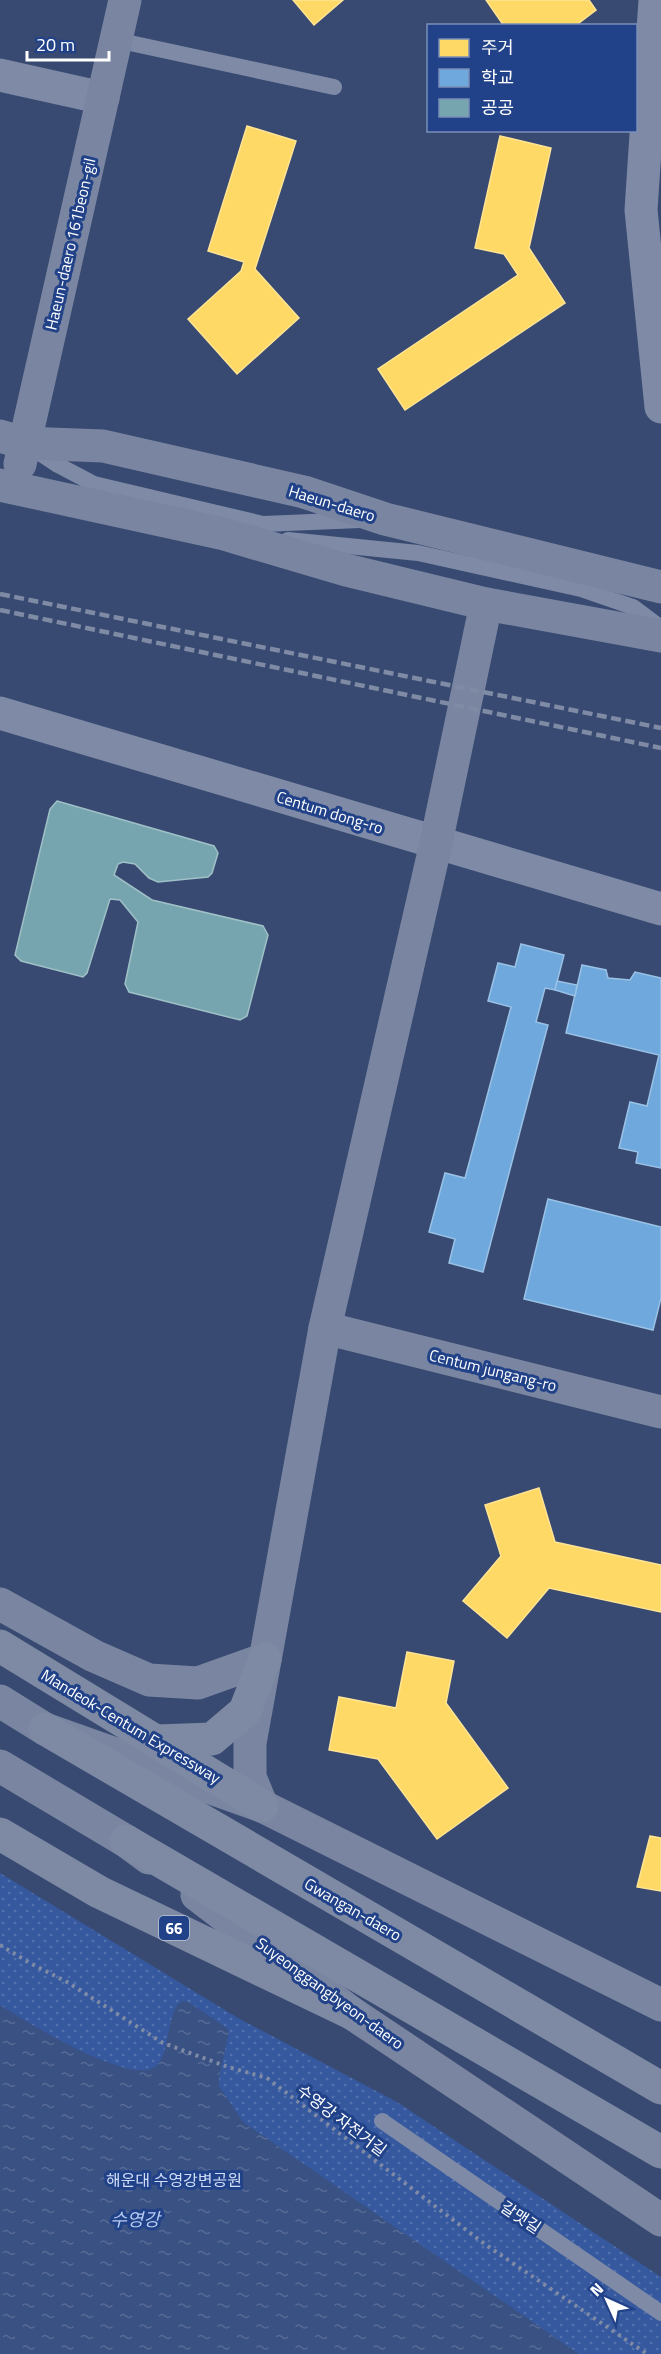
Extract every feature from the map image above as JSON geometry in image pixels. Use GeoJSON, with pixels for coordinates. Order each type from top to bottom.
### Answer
{"type":"FeatureCollection","features":[{"type":"Feature","properties":{"kind":"highway","name":"Mandeok-Centum Expressway"},"geometry":{"type":"LineString","coordinates":[[0,1646],[262,1806]]}},
{"type":"Feature","properties":{"kind":"highway"},"geometry":{"type":"LineString","coordinates":[[157,1741],[212,1739],[245,1711],[265,1659]]}},
{"type":"Feature","properties":{"kind":"highway","name":"Gwangan-daero"},"geometry":{"type":"LineString","coordinates":[[45,1730],[661,2088]]}},
{"type":"Feature","properties":{"kind":"highway","name":"66"},"geometry":{"type":"LineString","coordinates":[[0,1833],[99,1892],[353,2014]]}},
{"type":"Feature","properties":{"kind":"highway"},"geometry":{"type":"LineString","coordinates":[[126,1841],[661,2152]]}},
{"type":"Feature","properties":{"kind":"main road","name":"Haeun-daero 161beon-gil"},"geometry":{"type":"LineString","coordinates":[[8,486],[12,440],[103,98],[125,0]]}},
{"type":"Feature","properties":{"kind":"main road","name":"Haeun-daero"},"geometry":{"type":"LineString","coordinates":[[12,440],[103,446],[304,492],[385,519],[661,587]]}},
{"type":"Feature","properties":{"kind":"main road"},"geometry":{"type":"LineString","coordinates":[[8,486],[224,534],[346,570],[486,604],[661,636]]}},
{"type":"Feature","properties":{"kind":"main road"},"geometry":{"type":"LineString","coordinates":[[262,1806],[249,1777],[250,1743],[325,1328],[436,843],[486,604]]}},
{"type":"Feature","properties":{"kind":"main road","name":"Centum jungang-ro"},"geometry":{"type":"LineString","coordinates":[[325,1328],[661,1412]]}},
{"type":"Feature","properties":{"kind":"main road"},"geometry":{"type":"LineString","coordinates":[[0,1604],[94,1656],[149,1680],[198,1683],[265,1659]]}},
{"type":"Feature","properties":{"kind":"main road"},"geometry":{"type":"LineString","coordinates":[[0,1701],[45,1730],[262,1806],[661,2005]]}},
{"type":"Feature","properties":{"kind":"main road","name":"Suyeonggangbyeon-daero"},"geometry":{"type":"LineString","coordinates":[[0,1766],[126,1841],[353,2014],[661,2220]]}},
{"type":"Feature","properties":{"kind":"street"},"geometry":{"type":"LineString","coordinates":[[655,0],[654,133],[641,210],[661,407]]}},
{"type":"Feature","properties":{"kind":"street"},"geometry":{"type":"LineString","coordinates":[[0,75],[103,98]]}},
{"type":"Feature","properties":{"kind":"street","name":"Centum dong-ro"},"geometry":{"type":"LineString","coordinates":[[0,713],[661,909]]}},
{"type":"Feature","properties":{"kind":"lane"},"geometry":{"type":"LineString","coordinates":[[116,40],[334,87]]}},
{"type":"Feature","properties":{"kind":"lane"},"geometry":{"type":"LineString","coordinates":[[224,534],[417,553],[581,590],[633,608],[661,628]]}},
{"type":"Feature","properties":{"kind":"lane","name":"갈맷길"},"geometry":{"type":"LineString","coordinates":[[382,2121],[661,2313]]}},
{"type":"Feature","properties":{"kind":"path","name":"수영강 자전거길"},"geometry":{"type":"LineString","coordinates":[[0,1945],[67,1982],[163,2043],[228,2067],[267,2078],[486,2245],[647,2354]]}},
{"type":"Feature","properties":{"kind":"green space","name":"해운대 수영강변공원"},"geometry":{"type":"Polygon","coordinates":[[[0,1873],[238,2018],[397,2102],[661,2277],[661,2354],[0,2354],[0,1873]]]}},
{"type":"Feature","properties":{"kind":"water","name":"수영강"},"geometry":{"type":"Polygon","coordinates":[[[182,2001],[188,2002],[227,2028],[229,2032],[219,2086],[243,2122],[579,2354],[0,2354],[0,2005],[80,2050],[128,2069],[146,2070],[158,2064],[162,2057],[173,2013],[182,2001]]]}},
{"type":"Feature","properties":{"kind":"building: 주거"},"geometry":{"type":"Polygon","coordinates":[[[293,0],[343,0],[314,25],[293,0]]]}},
{"type":"Feature","properties":{"kind":"building: 주거"},"geometry":{"type":"Polygon","coordinates":[[[486,0],[589,0],[596,10],[578,24],[503,24],[486,0]]]}},
{"type":"Feature","properties":{"kind":"building: 주거"},"geometry":{"type":"Polygon","coordinates":[[[247,126],[296,141],[255,269],[299,318],[237,374],[188,319],[241,271],[244,262],[208,251],[247,126]]]}},
{"type":"Feature","properties":{"kind":"building: 주거"},"geometry":{"type":"Polygon","coordinates":[[[500,136],[551,148],[529,248],[565,303],[405,410],[378,369],[518,275],[504,254],[475,248],[500,136]]]}},
{"type":"Feature","properties":{"kind":"building: 주거"},"geometry":{"type":"Polygon","coordinates":[[[539,1488],[555,1542],[661,1565],[661,1612],[549,1588],[507,1638],[463,1601],[501,1556],[485,1505],[539,1488]]]}},
{"type":"Feature","properties":{"kind":"building: 주거"},"geometry":{"type":"Polygon","coordinates":[[[407,1652],[454,1661],[446,1703],[508,1788],[437,1839],[378,1759],[329,1750],[339,1697],[396,1708],[407,1652]]]}},
{"type":"Feature","properties":{"kind":"building: 주거"},"geometry":{"type":"Polygon","coordinates":[[[650,1836],[661,1838],[661,1891],[637,1887],[650,1836]]]}},
{"type":"Feature","properties":{"kind":"building: 학교"},"geometry":{"type":"Polygon","coordinates":[[[521,944],[564,955],[555,990],[545,988],[536,1022],[548,1025],[483,1272],[449,1263],[455,1239],[429,1232],[445,1173],[465,1178],[511,1007],[488,1001],[498,963],[515,967],[521,944]]]}},
{"type":"Feature","properties":{"kind":"building: 학교"},"geometry":{"type":"Polygon","coordinates":[[[582,965],[606,970],[608,978],[630,980],[635,972],[661,978],[661,1168],[636,1163],[638,1152],[619,1148],[630,1102],[647,1106],[659,1055],[566,1033],[582,965]]]}},
{"type":"Feature","properties":{"kind":"building: 학교"},"geometry":{"type":"Polygon","coordinates":[[[557,981],[577,985],[575,996],[555,990],[557,981]]]}},
{"type":"Feature","properties":{"kind":"building: 학교"},"geometry":{"type":"Polygon","coordinates":[[[548,1199],[661,1227],[661,1298],[653,1330],[524,1299],[548,1199]]]}},
{"type":"Feature","properties":{"kind":"building: 공공"},"geometry":{"type":"Polygon","coordinates":[[[57,801],[214,846],[218,853],[212,873],[208,877],[158,882],[149,878],[135,864],[123,862],[118,864],[114,875],[152,900],[263,926],[268,935],[247,1016],[240,1020],[129,992],[125,984],[138,922],[120,900],[110,899],[87,973],[83,977],[21,961],[15,955],[50,809],[57,801]]]}},
{"type":"Feature","properties":{"kind":"railway"},"geometry":{"type":"LineString","coordinates":[[0,594],[661,728]]}},
{"type":"Feature","properties":{"kind":"railway"},"geometry":{"type":"LineString","coordinates":[[0,610],[661,748]]}}]}
